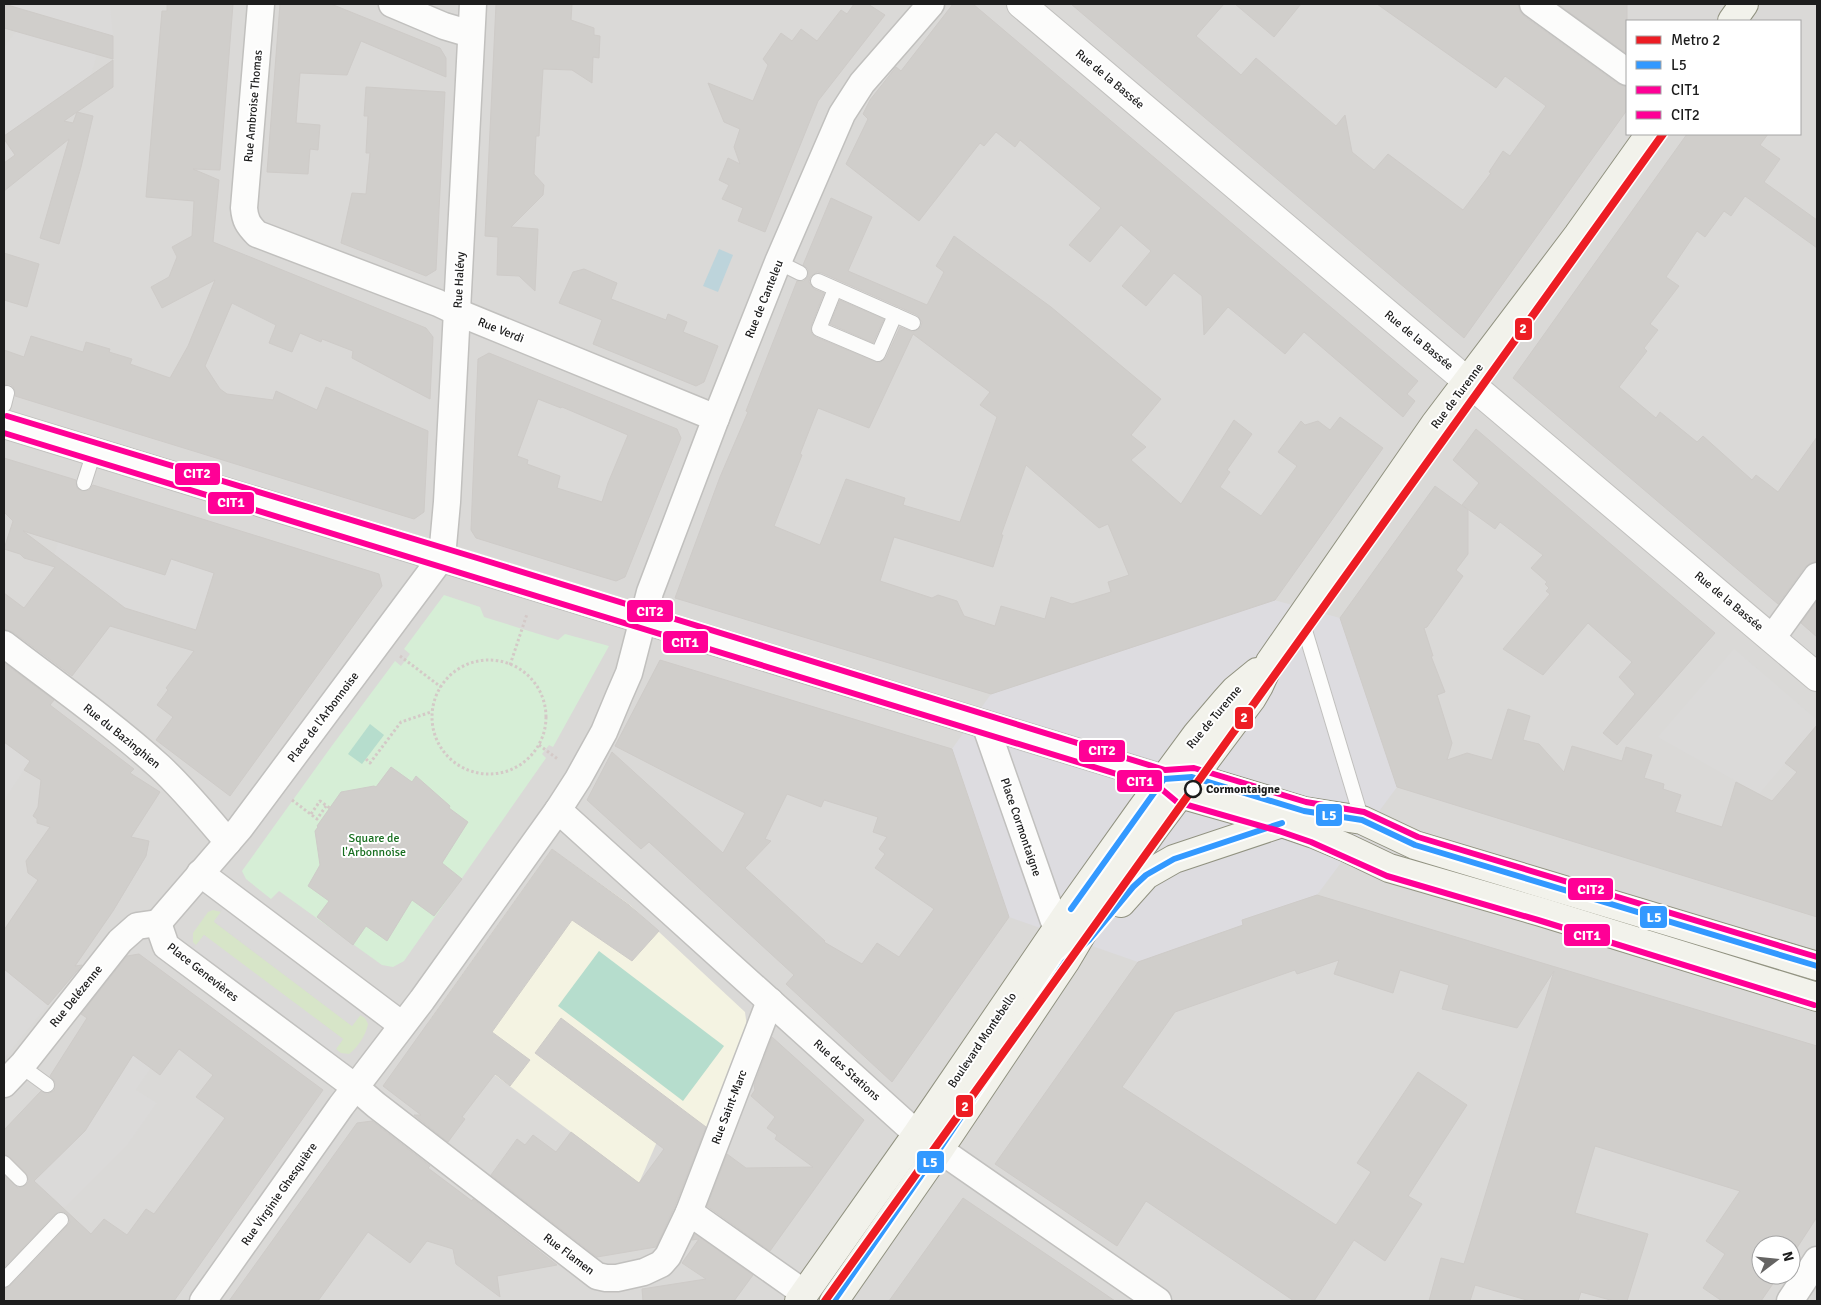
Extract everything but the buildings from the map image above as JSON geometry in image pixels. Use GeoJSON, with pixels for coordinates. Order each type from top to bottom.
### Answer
{"type":"FeatureCollection","features":[{"type":"Feature","properties":{"kind":"main road"},"geometry":{"type":"LineString","coordinates":[[1733,20],[1744,4]]}},
{"type":"Feature","properties":{"kind":"main road","name":"Rue de Turenne"},"geometry":{"type":"LineString","coordinates":[[1179,783],[1198,734],[1230,695],[1270,662],[1435,424],[1578,235],[1649,135]]}},
{"type":"Feature","properties":{"kind":"main road"},"geometry":{"type":"LineString","coordinates":[[1179,783],[1304,811],[1362,820],[1416,845],[1817,966]]}},
{"type":"Feature","properties":{"kind":"main road"},"geometry":{"type":"LineString","coordinates":[[1179,783],[1326,839],[1389,868],[1817,997]]}},
{"type":"Feature","properties":{"kind":"main road","name":"Boulevard Montebello"},"geometry":{"type":"LineString","coordinates":[[802,1297],[1057,930],[1179,783]]}},
{"type":"Feature","properties":{"kind":"main road","name":"Boulevard Montebello"},"geometry":{"type":"LineString","coordinates":[[834,1301],[939,1150],[1065,962],[1093,915],[1179,783]]}},
{"type":"Feature","properties":{"kind":"main road"},"geometry":{"type":"LineString","coordinates":[[1065,962],[1089,940],[1133,887],[1146,875],[1174,859],[1282,823]]}},
{"type":"Feature","properties":{"kind":"street","name":"Rue Ambroise Thomas"},"geometry":{"type":"LineString","coordinates":[[244,208],[261,4]]}},
{"type":"Feature","properties":{"kind":"street"},"geometry":{"type":"LineString","coordinates":[[392,4],[444,26],[471,34]]}},
{"type":"Feature","properties":{"kind":"street","name":"Rue Halévy"},"geometry":{"type":"LineString","coordinates":[[442,557],[446,519],[473,4]]}},
{"type":"Feature","properties":{"kind":"street","name":"Rue de Canteleu"},"geometry":{"type":"LineString","coordinates":[[642,618],[650,592],[716,418],[789,268],[842,114],[862,83],[931,4]]}},
{"type":"Feature","properties":{"kind":"street","name":"Rue de la Bassée"},"geometry":{"type":"LineString","coordinates":[[1020,4],[1817,677]]}},
{"type":"Feature","properties":{"kind":"street"},"geometry":{"type":"LineString","coordinates":[[1533,4],[1626,71]]}},
{"type":"Feature","properties":{"kind":"street","name":"Rue Verdi"},"geometry":{"type":"LineString","coordinates":[[244,208],[245,219],[249,227],[257,234],[438,303],[716,418]]}},
{"type":"Feature","properties":{"kind":"street"},"geometry":{"type":"LineString","coordinates":[[5,417],[94,452],[1179,783]]}},
{"type":"Feature","properties":{"kind":"street","name":"Place de l'Arbonnoise"},"geometry":{"type":"LineString","coordinates":[[200,873],[228,842],[442,557]]}},
{"type":"Feature","properties":{"kind":"street"},"geometry":{"type":"LineString","coordinates":[[1772,638],[1817,576]]}},
{"type":"Feature","properties":{"kind":"street"},"geometry":{"type":"LineString","coordinates":[[355,1087],[402,1026],[558,810],[578,779],[608,723],[629,673],[642,618]]}},
{"type":"Feature","properties":{"kind":"street","name":"Rue du Bazinghien"},"geometry":{"type":"LineString","coordinates":[[4,644],[111,725],[160,766],[228,842]]}},
{"type":"Feature","properties":{"kind":"street","name":"Place Cormontaigne"},"geometry":{"type":"LineString","coordinates":[[984,724],[1057,930]]}},
{"type":"Feature","properties":{"kind":"street","name":"Rue des Stations"},"geometry":{"type":"LineString","coordinates":[[558,810],[917,1134],[1158,1301]]}},
{"type":"Feature","properties":{"kind":"street"},"geometry":{"type":"LineString","coordinates":[[158,923],[200,873],[402,1026]]}},
{"type":"Feature","properties":{"kind":"street","name":"Rue Delézenne"},"geometry":{"type":"LineString","coordinates":[[12,1075],[120,941],[137,926],[158,923]]}},
{"type":"Feature","properties":{"kind":"street","name":"Place Genevières"},"geometry":{"type":"LineString","coordinates":[[158,923],[166,946],[355,1087]]}},
{"type":"Feature","properties":{"kind":"street","name":"Rue Saint-Marc"},"geometry":{"type":"LineString","coordinates":[[689,1212],[770,1002]]}},
{"type":"Feature","properties":{"kind":"street","name":"Rue Flamen"},"geometry":{"type":"LineString","coordinates":[[355,1087],[597,1276],[617,1278],[644,1272],[661,1264],[668,1256],[689,1212]]}},
{"type":"Feature","properties":{"kind":"street","name":"Rue Virginie Ghesquière"},"geometry":{"type":"LineString","coordinates":[[203,1301],[355,1087]]}},
{"type":"Feature","properties":{"kind":"street"},"geometry":{"type":"LineString","coordinates":[[689,1212],[802,1297]]}},
{"type":"Feature","properties":{"kind":"street"},"geometry":{"type":"LineString","coordinates":[[1790,1301],[1817,1260]]}},
{"type":"Feature","properties":{"kind":"lane"},"geometry":{"type":"LineString","coordinates":[[818,281],[913,323]]}},
{"type":"Feature","properties":{"kind":"lane"},"geometry":{"type":"LineString","coordinates":[[835,289],[818,329],[878,354],[895,315]]}},
{"type":"Feature","properties":{"kind":"lane"},"geometry":{"type":"LineString","coordinates":[[84,483],[94,452]]}},
{"type":"Feature","properties":{"kind":"lane"},"geometry":{"type":"LineString","coordinates":[[1301,617],[1362,820]]}},
{"type":"Feature","properties":{"kind":"lane"},"geometry":{"type":"LineString","coordinates":[[12,1075],[47,1085]]}},
{"type":"Feature","properties":{"kind":"lane"},"geometry":{"type":"LineString","coordinates":[[4,1163],[20,1179]]}},
{"type":"Feature","properties":{"kind":"lane"},"geometry":{"type":"LineString","coordinates":[[4,1280],[61,1220]]}},
{"type":"Feature","properties":{"kind":"path"},"geometry":{"type":"LineString","coordinates":[[510,664],[527,614]]}},
{"type":"Feature","properties":{"kind":"path"},"geometry":{"type":"LineString","coordinates":[[380,640],[441,687]]}},
{"type":"Feature","properties":{"kind":"path"},"geometry":{"type":"LineString","coordinates":[[481,660],[500,661],[519,668],[533,681],[543,698],[546,716],[543,735],[535,752],[522,764],[505,773],[486,775],[468,771],[452,762],[440,748],[433,730],[431,712],[436,694],[441,687],[446,678],[462,666],[481,660]]}},
{"type":"Feature","properties":{"kind":"path"},"geometry":{"type":"LineString","coordinates":[[366,759],[370,763],[402,722],[431,712]]}},
{"type":"Feature","properties":{"kind":"path"},"geometry":{"type":"LineString","coordinates":[[311,814],[320,801],[331,809]]}},
{"type":"Feature","properties":{"kind":"path"},"geometry":{"type":"LineString","coordinates":[[317,819],[326,806]]}},
{"type":"Feature","properties":{"kind":"shaded area"},"geometry":{"type":"Polygon","coordinates":[[[4,4],[1817,4],[1817,1301],[4,1301],[4,4]]]}},
{"type":"Feature","properties":{"kind":"shaded area"},"geometry":{"type":"Polygon","coordinates":[[[110,4],[113,36],[10,5],[110,4]]]}},
{"type":"Feature","properties":{"kind":"shaded area"},"geometry":{"type":"Polygon","coordinates":[[[16,31],[97,54],[91,76],[4,136],[4,47],[16,31]]]}},
{"type":"Feature","properties":{"kind":"shaded area"},"geometry":{"type":"Polygon","coordinates":[[[4,139],[15,155],[4,163],[4,139]]]}},
{"type":"Feature","properties":{"kind":"shaded area"},"geometry":{"type":"Polygon","coordinates":[[[63,526],[165,575],[171,559],[214,573],[196,630],[125,608],[54,555],[63,526]]]}},
{"type":"Feature","properties":{"kind":"shaded area"},"geometry":{"type":"Polygon","coordinates":[[[1274,600],[1340,618],[1397,787],[1317,895],[1242,920],[1243,925],[1138,962],[1009,917],[952,749],[991,694],[1274,600]]]}},
{"type":"Feature","properties":{"kind":"shaded area"},"geometry":{"type":"Polygon","coordinates":[[[1734,649],[1817,720],[1817,725],[1759,794],[1658,737],[1734,649]]]}},
{"type":"Feature","properties":{"kind":"shaded area"},"geometry":{"type":"Polygon","coordinates":[[[4,742],[11,747],[13,744],[32,758],[4,801],[4,742]]]}},
{"type":"Feature","properties":{"kind":"shaded area"},"geometry":{"type":"Polygon","coordinates":[[[552,849],[630,905],[745,1012],[747,1027],[709,1129],[682,1110],[656,1144],[639,1183],[427,1024],[552,849]]]}},
{"type":"Feature","properties":{"kind":"shaded area"},"geometry":{"type":"Polygon","coordinates":[[[227,904],[366,1008],[352,1026],[214,921],[227,904]]]}},
{"type":"Feature","properties":{"kind":"shaded area"},"geometry":{"type":"Polygon","coordinates":[[[204,935],[343,1039],[331,1056],[192,951],[204,935]]]}},
{"type":"Feature","properties":{"kind":"shaded area"},"geometry":{"type":"Polygon","coordinates":[[[4,969],[48,1005],[4,1059],[4,969]]]}},
{"type":"Feature","properties":{"kind":"shaded area"},"geometry":{"type":"Polygon","coordinates":[[[130,1047],[151,1068],[136,1090],[157,1103],[128,1144],[65,1207],[62,1206],[34,1181],[83,1133],[123,1071],[130,1047]]]}},
{"type":"Feature","properties":{"kind":"green space","name":"Square de l'Arbonnoise"},"geometry":{"type":"Polygon","coordinates":[[[444,595],[480,607],[484,617],[558,640],[565,634],[609,646],[553,747],[549,745],[542,754],[546,758],[404,961],[393,967],[382,965],[279,891],[271,899],[246,879],[242,871],[395,661],[401,666],[410,654],[404,649],[444,595]]]}},
{"type":"Feature","properties":{"kind":"green space"},"geometry":{"type":"Polygon","coordinates":[[[370,724],[384,735],[362,764],[348,754],[370,724]]]}},
{"type":"Feature","properties":{"kind":"green space"},"geometry":{"type":"Polygon","coordinates":[[[213,910],[221,912],[214,922],[352,1026],[360,1015],[365,1018],[368,1024],[365,1032],[349,1054],[341,1053],[336,1049],[343,1039],[204,935],[196,945],[193,942],[193,933],[208,912],[213,910]]]}},
{"type":"Feature","properties":{"kind":"green space"},"geometry":{"type":"Polygon","coordinates":[[[599,951],[724,1046],[683,1101],[558,1006],[599,951]]]}},
{"type":"Feature","properties":{"kind":"water"},"geometry":{"type":"Polygon","coordinates":[[[719,249],[733,255],[718,292],[703,286],[719,249]]]}},
{"type":"Feature","properties":{"kind":"metro line","name":"2"},"geometry":{"type":"LineString","coordinates":[[825,1301],[1662,135]]}},
{"type":"Feature","properties":{"kind":"transit line","name":"CIT2"},"geometry":{"type":"LineString","coordinates":[[7,416],[477,558],[1165,770],[1194,768],[1306,802],[1364,812],[1418,837],[1817,957]]}},
{"type":"Feature","properties":{"kind":"transit line","name":"CIT1"},"geometry":{"type":"LineString","coordinates":[[4,433],[1159,787],[1177,802],[1311,842],[1387,876],[1538,920],[1814,1005]]}},
{"type":"Feature","properties":{"kind":"transit line","name":"L5"},"geometry":{"type":"LineString","coordinates":[[1164,779],[1192,777],[1304,811],[1362,820],[1415,845],[1817,966]]}},
{"type":"Feature","properties":{"kind":"transit line","name":"L5"},"geometry":{"type":"LineString","coordinates":[[1071,909],[1164,779]]}},
{"type":"Feature","properties":{"kind":"transit line","name":"L5"},"geometry":{"type":"LineString","coordinates":[[834,1301],[939,1150],[1065,962],[1089,940],[1133,887],[1146,875],[1174,859],[1282,823]]}},
{"type":"Feature","properties":{"kind":"place","name":"Cormontaigne"},"geometry":{"type":"Point","coordinates":[1193,789]}}]}
